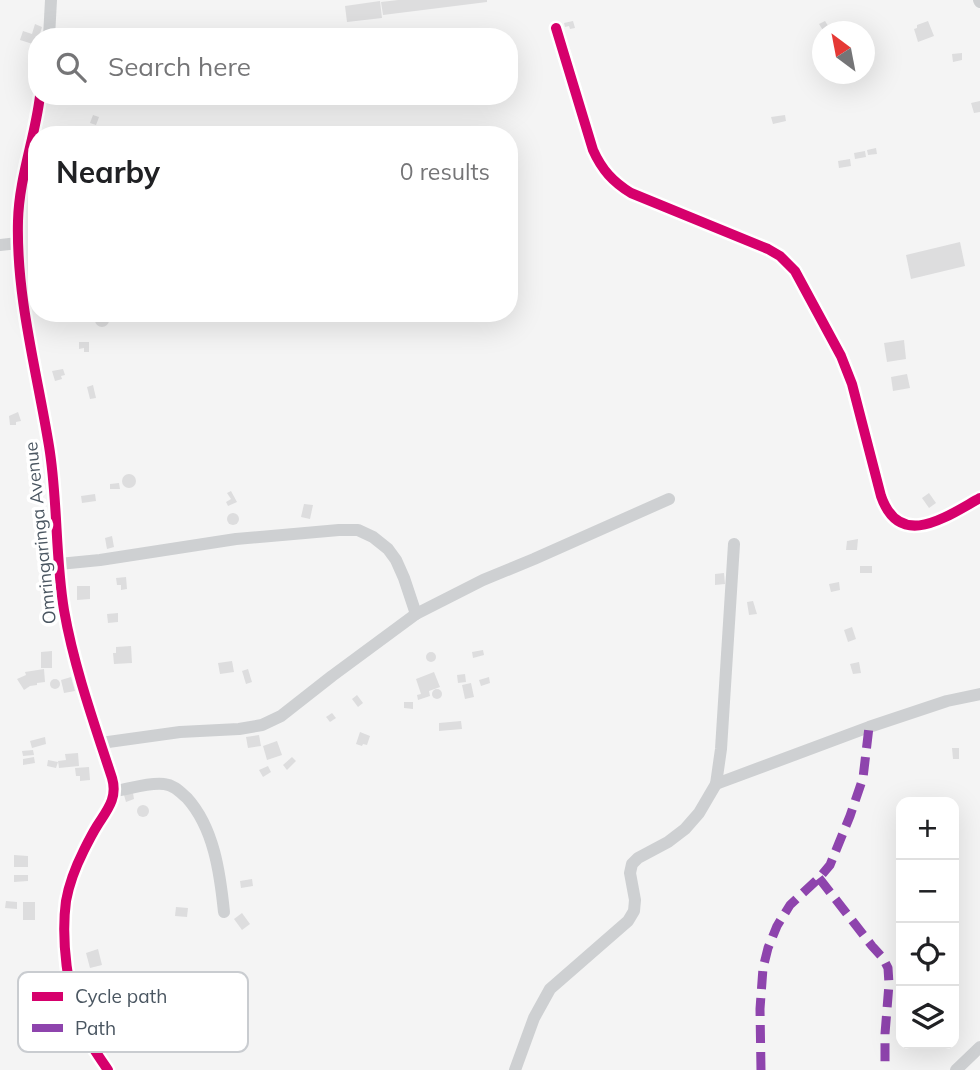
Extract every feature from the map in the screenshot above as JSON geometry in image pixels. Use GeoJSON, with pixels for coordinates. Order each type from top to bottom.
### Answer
{"type":"FeatureCollection","features":[{"type":"Feature","properties":{"kind":"street"},"geometry":{"type":"LineString","coordinates":[[49,28],[51,0]]}},
{"type":"Feature","properties":{"kind":"street"},"geometry":{"type":"LineString","coordinates":[[556,28],[593,150],[614,181],[631,193],[768,249],[796,271],[846,368],[881,496],[892,516],[907,525],[924,526],[980,498]]}},
{"type":"Feature","properties":{"kind":"street","name":"Omringaringa Avenue"},"geometry":{"type":"LineString","coordinates":[[36,126],[39,105]]}},
{"type":"Feature","properties":{"kind":"street","name":"Omringaringa Avenue"},"geometry":{"type":"LineString","coordinates":[[28,153],[19,200],[18,243],[24,307],[49,447],[66,620],[86,698],[115,791]]}},
{"type":"Feature","properties":{"kind":"street"},"geometry":{"type":"LineString","coordinates":[[0,245],[18,243]]}},
{"type":"Feature","properties":{"kind":"street"},"geometry":{"type":"LineString","coordinates":[[101,743],[180,732],[262,725],[281,716],[416,614],[483,580],[669,499]]}},
{"type":"Feature","properties":{"kind":"street"},"geometry":{"type":"LineString","coordinates":[[59,564],[100,561],[236,538],[358,530],[373,537],[388,549],[404,578],[416,614]]}},
{"type":"Feature","properties":{"kind":"street"},"geometry":{"type":"LineString","coordinates":[[515,1070],[534,1018],[550,989],[628,920],[634,911],[635,900],[630,873],[632,864],[685,829],[699,813],[716,784],[734,544]]}},
{"type":"Feature","properties":{"kind":"street"},"geometry":{"type":"LineString","coordinates":[[716,784],[947,701],[980,695]]}},
{"type":"Feature","properties":{"kind":"street"},"geometry":{"type":"LineString","coordinates":[[68,972],[66,901],[83,853],[112,803],[115,791],[166,784],[178,789],[206,828],[214,852],[224,912]]}},
{"type":"Feature","properties":{"kind":"street"},"geometry":{"type":"LineString","coordinates":[[956,1070],[980,1047]]}},
{"type":"Feature","properties":{"kind":"street"},"geometry":{"type":"LineString","coordinates":[[95,1052],[108,1070]]}},
{"type":"Feature","properties":{"kind":"building"},"geometry":{"type":"Polygon","coordinates":[[[380,1],[382,18],[347,22],[345,6],[380,1]]]}},
{"type":"Feature","properties":{"kind":"building"},"geometry":{"type":"Polygon","coordinates":[[[381,2],[487,2],[383,15],[381,2]]]}},
{"type":"Feature","properties":{"kind":"building"},"geometry":{"type":"Polygon","coordinates":[[[573,21],[575,28],[565,27],[564,23],[573,21]]]}},
{"type":"Feature","properties":{"kind":"building"},"geometry":{"type":"Polygon","coordinates":[[[928,21],[934,36],[918,42],[914,29],[928,21]]]}},
{"type":"Feature","properties":{"kind":"building"},"geometry":{"type":"Polygon","coordinates":[[[23,31],[28,33],[28,42],[20,40],[23,31]]]}},
{"type":"Feature","properties":{"kind":"building"},"geometry":{"type":"Polygon","coordinates":[[[962,53],[962,60],[953,62],[952,54],[962,53]]]}},
{"type":"Feature","properties":{"kind":"building"},"geometry":{"type":"Polygon","coordinates":[[[980,101],[980,112],[974,113],[971,103],[980,101]]]}},
{"type":"Feature","properties":{"kind":"building"},"geometry":{"type":"Polygon","coordinates":[[[93,115],[99,117],[96,125],[90,123],[93,115]]]}},
{"type":"Feature","properties":{"kind":"building"},"geometry":{"type":"Polygon","coordinates":[[[785,115],[786,121],[773,124],[771,117],[785,115]]]}},
{"type":"Feature","properties":{"kind":"building"},"geometry":{"type":"Polygon","coordinates":[[[876,148],[877,154],[868,155],[867,150],[876,148]]]}},
{"type":"Feature","properties":{"kind":"building"},"geometry":{"type":"Polygon","coordinates":[[[865,151],[866,157],[855,159],[854,153],[865,151]]]}},
{"type":"Feature","properties":{"kind":"building"},"geometry":{"type":"Polygon","coordinates":[[[850,159],[851,166],[839,168],[838,161],[850,159]]]}},
{"type":"Feature","properties":{"kind":"building"},"geometry":{"type":"Polygon","coordinates":[[[960,242],[965,266],[911,279],[906,255],[960,242]]]}},
{"type":"Feature","properties":{"kind":"building"},"geometry":{"type":"Polygon","coordinates":[[[96,322],[108,322],[102,327],[96,322]]]}},
{"type":"Feature","properties":{"kind":"building"},"geometry":{"type":"Polygon","coordinates":[[[904,340],[906,359],[887,362],[884,343],[904,340]]]}},
{"type":"Feature","properties":{"kind":"building"},"geometry":{"type":"Polygon","coordinates":[[[79,342],[89,342],[89,352],[84,352],[84,348],[79,349],[79,342]]]}},
{"type":"Feature","properties":{"kind":"building"},"geometry":{"type":"Polygon","coordinates":[[[63,369],[65,375],[55,381],[52,371],[63,369]]]}},
{"type":"Feature","properties":{"kind":"building"},"geometry":{"type":"Polygon","coordinates":[[[907,374],[910,388],[893,391],[891,377],[907,374]]]}},
{"type":"Feature","properties":{"kind":"building"},"geometry":{"type":"Polygon","coordinates":[[[93,385],[96,398],[90,399],[87,387],[93,385]]]}},
{"type":"Feature","properties":{"kind":"building"},"geometry":{"type":"Polygon","coordinates":[[[18,412],[21,421],[10,425],[9,416],[18,412]]]}},
{"type":"Feature","properties":{"kind":"building"},"geometry":{"type":"Polygon","coordinates":[[[129,474],[134,476],[134,486],[129,488],[124,486],[122,481],[124,476],[129,474]]]}},
{"type":"Feature","properties":{"kind":"building"},"geometry":{"type":"Polygon","coordinates":[[[119,483],[120,489],[110,489],[110,484],[119,483]]]}},
{"type":"Feature","properties":{"kind":"building"},"geometry":{"type":"Polygon","coordinates":[[[231,491],[237,502],[228,506],[226,502],[231,499],[227,493],[231,491]]]}},
{"type":"Feature","properties":{"kind":"building"},"geometry":{"type":"Polygon","coordinates":[[[929,493],[936,503],[929,508],[922,498],[929,493]]]}},
{"type":"Feature","properties":{"kind":"building"},"geometry":{"type":"Polygon","coordinates":[[[95,494],[96,501],[82,503],[81,496],[95,494]]]}},
{"type":"Feature","properties":{"kind":"building"},"geometry":{"type":"Polygon","coordinates":[[[304,504],[313,505],[310,519],[301,517],[304,504]]]}},
{"type":"Feature","properties":{"kind":"building"},"geometry":{"type":"Polygon","coordinates":[[[233,513],[239,519],[233,525],[227,519],[233,513]]]}},
{"type":"Feature","properties":{"kind":"building"},"geometry":{"type":"Polygon","coordinates":[[[112,536],[114,547],[107,549],[105,538],[112,536]]]}},
{"type":"Feature","properties":{"kind":"building"},"geometry":{"type":"Polygon","coordinates":[[[858,539],[857,550],[846,550],[847,541],[858,539]]]}},
{"type":"Feature","properties":{"kind":"building"},"geometry":{"type":"Polygon","coordinates":[[[860,566],[872,566],[872,573],[860,573],[860,566]]]}},
{"type":"Feature","properties":{"kind":"building"},"geometry":{"type":"Polygon","coordinates":[[[724,573],[725,584],[715,585],[715,574],[724,573]]]}},
{"type":"Feature","properties":{"kind":"building"},"geometry":{"type":"Polygon","coordinates":[[[126,577],[127,589],[121,590],[116,578],[126,577]]]}},
{"type":"Feature","properties":{"kind":"building"},"geometry":{"type":"Polygon","coordinates":[[[839,582],[840,590],[831,592],[829,584],[839,582]]]}},
{"type":"Feature","properties":{"kind":"building"},"geometry":{"type":"Polygon","coordinates":[[[77,586],[90,586],[90,599],[77,600],[77,586]]]}},
{"type":"Feature","properties":{"kind":"building"},"geometry":{"type":"Polygon","coordinates":[[[753,601],[757,614],[749,615],[747,602],[753,601]]]}},
{"type":"Feature","properties":{"kind":"building"},"geometry":{"type":"Polygon","coordinates":[[[118,613],[118,622],[108,623],[107,614],[118,613]]]}},
{"type":"Feature","properties":{"kind":"building"},"geometry":{"type":"Polygon","coordinates":[[[852,627],[856,639],[848,642],[844,630],[852,627]]]}},
{"type":"Feature","properties":{"kind":"building"},"geometry":{"type":"Polygon","coordinates":[[[131,646],[132,663],[114,664],[113,653],[116,653],[116,647],[131,646]]]}},
{"type":"Feature","properties":{"kind":"building"},"geometry":{"type":"Polygon","coordinates":[[[483,650],[484,655],[473,658],[472,652],[483,650]]]}},
{"type":"Feature","properties":{"kind":"building"},"geometry":{"type":"Polygon","coordinates":[[[52,651],[52,668],[41,668],[41,652],[52,651]]]}},
{"type":"Feature","properties":{"kind":"building"},"geometry":{"type":"Polygon","coordinates":[[[431,652],[435,653],[435,661],[431,662],[427,661],[426,657],[427,653],[431,652]]]}},
{"type":"Feature","properties":{"kind":"building"},"geometry":{"type":"Polygon","coordinates":[[[232,661],[234,672],[220,674],[218,663],[232,661]]]}},
{"type":"Feature","properties":{"kind":"building"},"geometry":{"type":"Polygon","coordinates":[[[859,662],[861,673],[853,674],[850,664],[859,662]]]}},
{"type":"Feature","properties":{"kind":"building"},"geometry":{"type":"Polygon","coordinates":[[[44,669],[45,682],[24,690],[17,679],[26,675],[25,672],[44,669]]]}},
{"type":"Feature","properties":{"kind":"building"},"geometry":{"type":"Polygon","coordinates":[[[248,669],[252,682],[246,684],[242,671],[248,669]]]}},
{"type":"Feature","properties":{"kind":"building"},"geometry":{"type":"Polygon","coordinates":[[[434,672],[440,687],[429,691],[430,696],[418,700],[417,695],[421,694],[416,679],[434,672]]]}},
{"type":"Feature","properties":{"kind":"building"},"geometry":{"type":"Polygon","coordinates":[[[465,674],[466,682],[458,683],[457,675],[465,674]]]}},
{"type":"Feature","properties":{"kind":"building"},"geometry":{"type":"Polygon","coordinates":[[[71,677],[75,691],[64,693],[61,680],[71,677]]]}},
{"type":"Feature","properties":{"kind":"building"},"geometry":{"type":"Polygon","coordinates":[[[489,677],[490,683],[481,686],[479,680],[489,677]]]}},
{"type":"Feature","properties":{"kind":"building"},"geometry":{"type":"Polygon","coordinates":[[[55,679],[59,680],[59,688],[55,689],[51,688],[50,684],[51,680],[55,679]]]}},
{"type":"Feature","properties":{"kind":"building"},"geometry":{"type":"Polygon","coordinates":[[[471,683],[474,697],[465,699],[462,685],[471,683]]]}},
{"type":"Feature","properties":{"kind":"building"},"geometry":{"type":"Polygon","coordinates":[[[437,689],[441,690],[441,698],[437,699],[433,698],[432,694],[433,690],[437,689]]]}},
{"type":"Feature","properties":{"kind":"building"},"geometry":{"type":"Polygon","coordinates":[[[357,695],[363,703],[358,707],[352,699],[357,695]]]}},
{"type":"Feature","properties":{"kind":"building"},"geometry":{"type":"Polygon","coordinates":[[[404,702],[413,702],[413,709],[404,708],[404,702]]]}},
{"type":"Feature","properties":{"kind":"building"},"geometry":{"type":"Polygon","coordinates":[[[332,713],[336,718],[330,722],[326,717],[332,713]]]}},
{"type":"Feature","properties":{"kind":"building"},"geometry":{"type":"Polygon","coordinates":[[[461,721],[462,729],[439,731],[439,723],[461,721]]]}},
{"type":"Feature","properties":{"kind":"building"},"geometry":{"type":"Polygon","coordinates":[[[360,732],[370,736],[367,745],[356,744],[360,732]]]}},
{"type":"Feature","properties":{"kind":"building"},"geometry":{"type":"Polygon","coordinates":[[[259,735],[261,746],[248,748],[246,737],[259,735]]]}},
{"type":"Feature","properties":{"kind":"building"},"geometry":{"type":"Polygon","coordinates":[[[45,737],[46,744],[32,748],[30,741],[45,737]]]}},
{"type":"Feature","properties":{"kind":"building"},"geometry":{"type":"Polygon","coordinates":[[[277,741],[282,755],[267,760],[263,746],[277,741]]]}},
{"type":"Feature","properties":{"kind":"building"},"geometry":{"type":"Polygon","coordinates":[[[952,748],[959,748],[959,759],[953,759],[952,748]]]}},
{"type":"Feature","properties":{"kind":"building"},"geometry":{"type":"Polygon","coordinates":[[[33,750],[34,755],[23,756],[22,751],[33,750]]]}},
{"type":"Feature","properties":{"kind":"building"},"geometry":{"type":"Polygon","coordinates":[[[78,753],[79,766],[59,768],[58,761],[66,760],[65,754],[78,753]]]}},
{"type":"Feature","properties":{"kind":"building"},"geometry":{"type":"Polygon","coordinates":[[[34,757],[35,763],[23,765],[23,759],[34,757]]]}},
{"type":"Feature","properties":{"kind":"building"},"geometry":{"type":"Polygon","coordinates":[[[292,757],[296,761],[287,770],[283,765],[292,757]]]}},
{"type":"Feature","properties":{"kind":"building"},"geometry":{"type":"Polygon","coordinates":[[[48,760],[58,762],[56,768],[47,766],[48,760]]]}},
{"type":"Feature","properties":{"kind":"building"},"geometry":{"type":"Polygon","coordinates":[[[268,766],[271,772],[263,777],[259,770],[268,766]]]}},
{"type":"Feature","properties":{"kind":"building"},"geometry":{"type":"Polygon","coordinates":[[[89,767],[90,780],[80,781],[75,768],[89,767]]]}},
{"type":"Feature","properties":{"kind":"building"},"geometry":{"type":"Polygon","coordinates":[[[133,793],[134,799],[126,802],[124,795],[133,793]]]}},
{"type":"Feature","properties":{"kind":"building"},"geometry":{"type":"Polygon","coordinates":[[[143,805],[149,811],[143,817],[137,811],[143,805]]]}},
{"type":"Feature","properties":{"kind":"building"},"geometry":{"type":"Polygon","coordinates":[[[14,855],[28,856],[28,867],[14,867],[14,855]]]}},
{"type":"Feature","properties":{"kind":"building"},"geometry":{"type":"Polygon","coordinates":[[[14,875],[28,875],[28,881],[14,882],[14,875]]]}},
{"type":"Feature","properties":{"kind":"building"},"geometry":{"type":"Polygon","coordinates":[[[252,879],[253,886],[241,888],[240,881],[252,879]]]}},
{"type":"Feature","properties":{"kind":"building"},"geometry":{"type":"Polygon","coordinates":[[[6,901],[17,902],[17,909],[5,908],[6,901]]]}},
{"type":"Feature","properties":{"kind":"building"},"geometry":{"type":"Polygon","coordinates":[[[23,902],[35,902],[35,920],[23,920],[23,902]]]}},
{"type":"Feature","properties":{"kind":"building"},"geometry":{"type":"Polygon","coordinates":[[[176,907],[188,908],[187,917],[175,916],[176,907]]]}},
{"type":"Feature","properties":{"kind":"building"},"geometry":{"type":"Polygon","coordinates":[[[242,913],[250,924],[242,930],[234,919],[242,913]]]}},
{"type":"Feature","properties":{"kind":"building"},"geometry":{"type":"Polygon","coordinates":[[[98,949],[102,965],[90,968],[86,953],[98,949]]]}},
{"type":"Feature","properties":{"kind":"marked path"},"geometry":{"type":"LineString","coordinates":[[761,1070],[760,1009],[763,968],[768,948],[790,905],[830,865],[863,778],[869,727]]}},
{"type":"Feature","properties":{"kind":"marked path"},"geometry":{"type":"LineString","coordinates":[[819,878],[883,958],[888,968],[885,1070]]}},
{"type":"Feature","properties":{"kind":"cycle path"},"geometry":{"type":"LineString","coordinates":[[556,28],[593,150],[613,180],[631,193],[768,249],[780,256],[795,271],[841,356],[852,384],[881,496],[889,513],[900,522],[912,526],[925,524],[939,520],[980,498]]}},
{"type":"Feature","properties":{"kind":"cycle path"},"geometry":{"type":"LineString","coordinates":[[35,126],[39,105]]}},
{"type":"Feature","properties":{"kind":"cycle path"},"geometry":{"type":"LineString","coordinates":[[28,157],[19,205],[20,278],[52,466],[64,610],[79,674],[114,792],[84,850],[69,888],[65,916],[68,972]]}},
{"type":"Feature","properties":{"kind":"cycle path"},"geometry":{"type":"LineString","coordinates":[[96,1052],[108,1070]]}}]}
